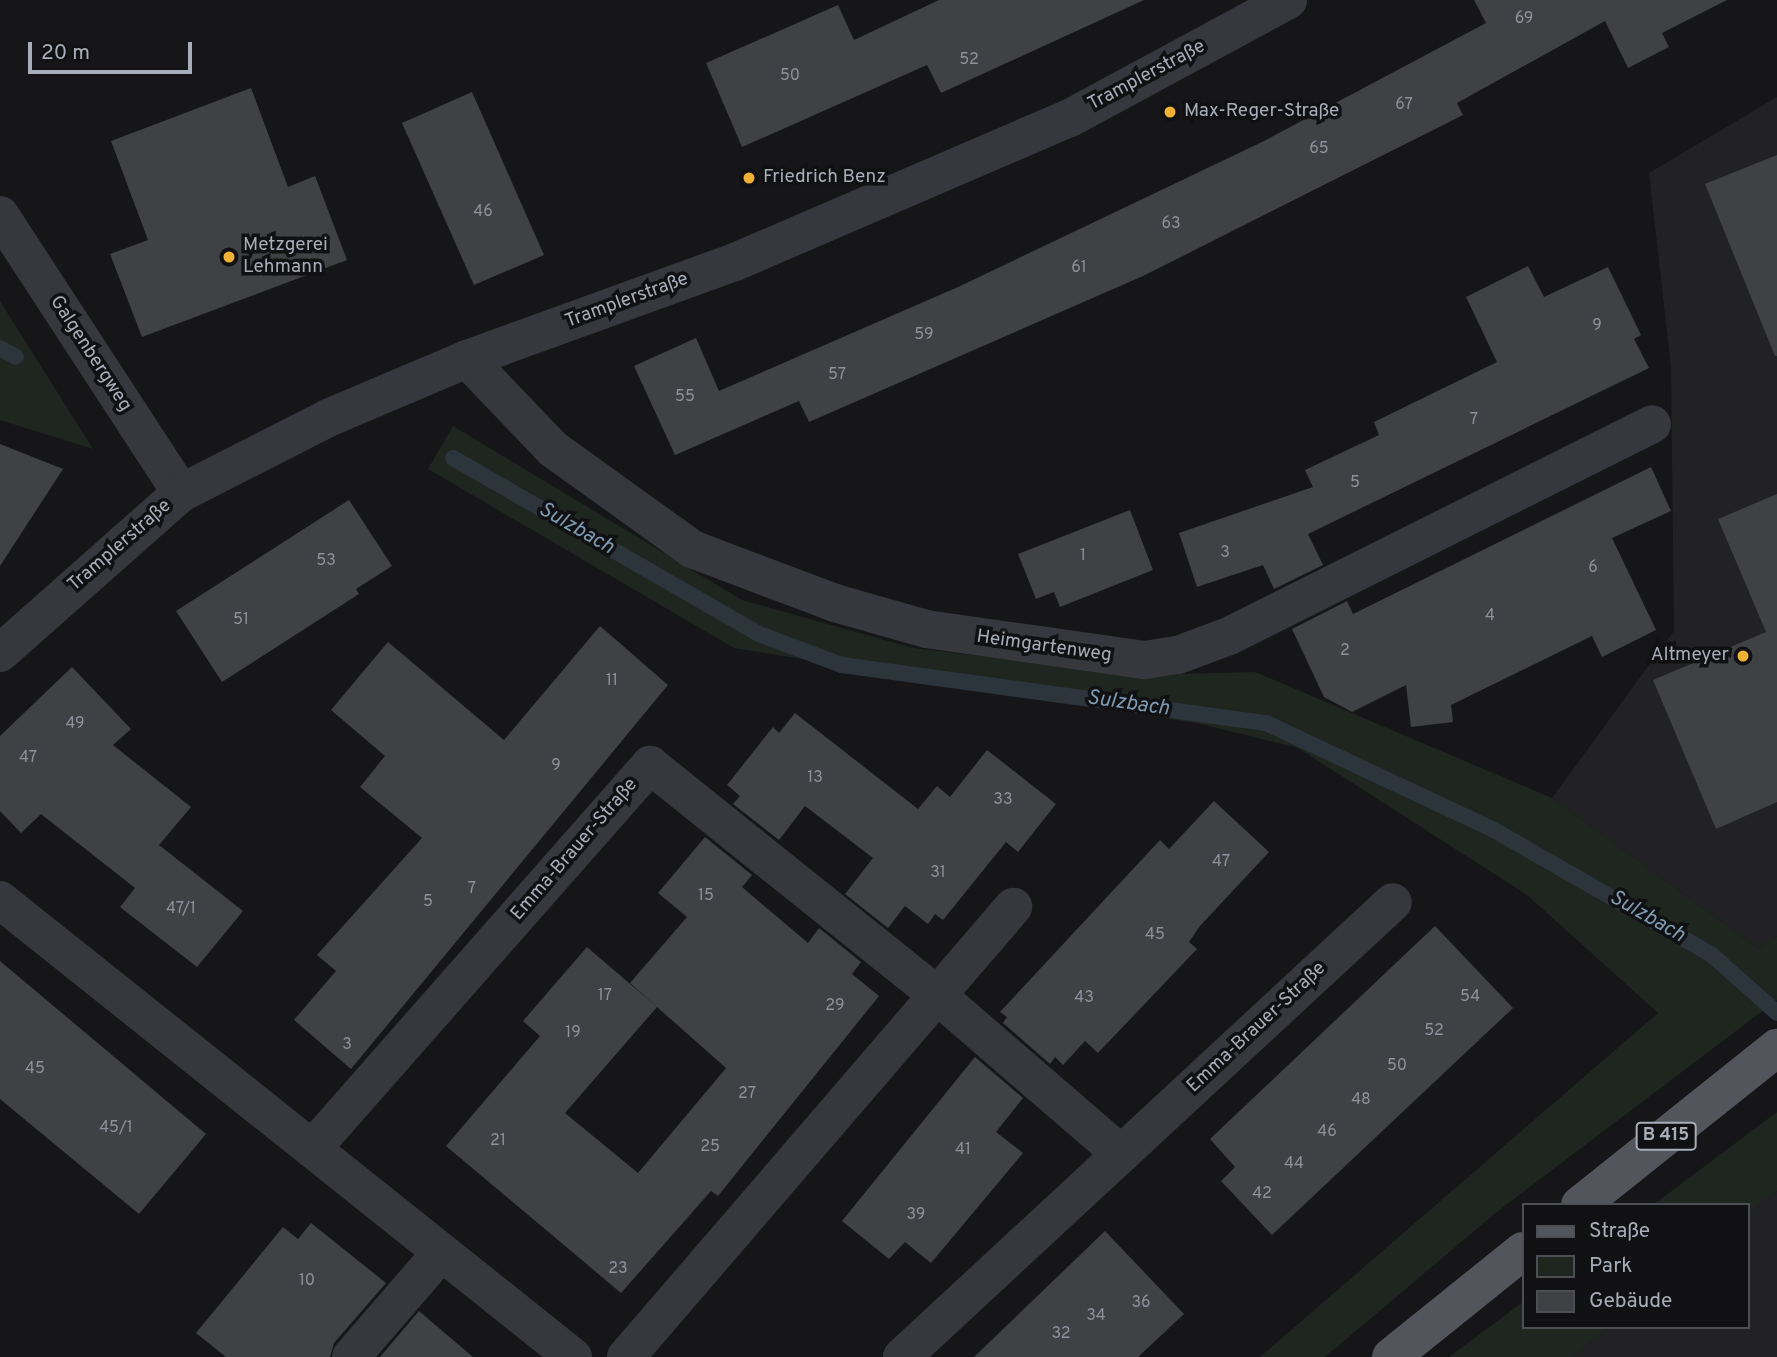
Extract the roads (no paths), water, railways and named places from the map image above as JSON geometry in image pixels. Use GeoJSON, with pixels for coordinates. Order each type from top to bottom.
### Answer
{"type":"FeatureCollection","features":[{"type":"Feature","properties":{"kind":"main road","name":"B 415"},"geometry":{"type":"LineString","coordinates":[[1582,1203],[1764,1057]]}},
{"type":"Feature","properties":{"kind":"main road"},"geometry":{"type":"LineString","coordinates":[[1391,1357],[1522,1252]]}},
{"type":"Feature","properties":{"kind":"street","name":"Tramplerstraße"},"geometry":{"type":"LineString","coordinates":[[0,653],[181,493],[328,418],[467,359],[734,262],[1070,118],[1288,0]]}},
{"type":"Feature","properties":{"kind":"street","name":"Galgenbergweg"},"geometry":{"type":"LineString","coordinates":[[0,215],[181,493]]}},
{"type":"Feature","properties":{"kind":"street","name":"Heimgartenweg"},"geometry":{"type":"LineString","coordinates":[[467,359],[552,449],[692,549],[835,603],[926,629],[1145,660],[1178,655],[1229,636],[1652,424]]}},
{"type":"Feature","properties":{"kind":"street","name":"Emma-Brauer-Straße"},"geometry":{"type":"LineString","coordinates":[[312,1149],[650,765],[938,996],[1121,1154]]}},
{"type":"Feature","properties":{"kind":"street"},"geometry":{"type":"LineString","coordinates":[[0,900],[312,1149],[439,1255],[573,1357]]}},
{"type":"Feature","properties":{"kind":"street","name":"Emma-Brauer-Straße"},"geometry":{"type":"LineString","coordinates":[[902,1357],[1393,902]]}},
{"type":"Feature","properties":{"kind":"street"},"geometry":{"type":"LineString","coordinates":[[626,1357],[1013,907]]}},
{"type":"Feature","properties":{"kind":"street"},"geometry":{"type":"LineString","coordinates":[[351,1357],[439,1255]]}},
{"type":"Feature","properties":{"kind":"waterway","name":"Sulzbach"},"geometry":{"type":"LineString","coordinates":[[0,348],[16,357]]}},
{"type":"Feature","properties":{"kind":"waterway","name":"Sulzbach"},"geometry":{"type":"LineString","coordinates":[[453,458],[759,634],[842,665],[1266,723],[1494,830],[1712,955],[1777,1013]]}},
{"type":"Feature","properties":{"kind":"place","name":"Max-Reger-Straße"},"geometry":{"type":"Point","coordinates":[1170,112]}},
{"type":"Feature","properties":{"kind":"place","name":"Friedrich Benz"},"geometry":{"type":"Point","coordinates":[749,178]}},
{"type":"Feature","properties":{"kind":"place","name":"Metzgerei Lehmann"},"geometry":{"type":"Point","coordinates":[229,257]}},
{"type":"Feature","properties":{"kind":"place","name":"Altmeyer"},"geometry":{"type":"Point","coordinates":[1743,656]}}]}
